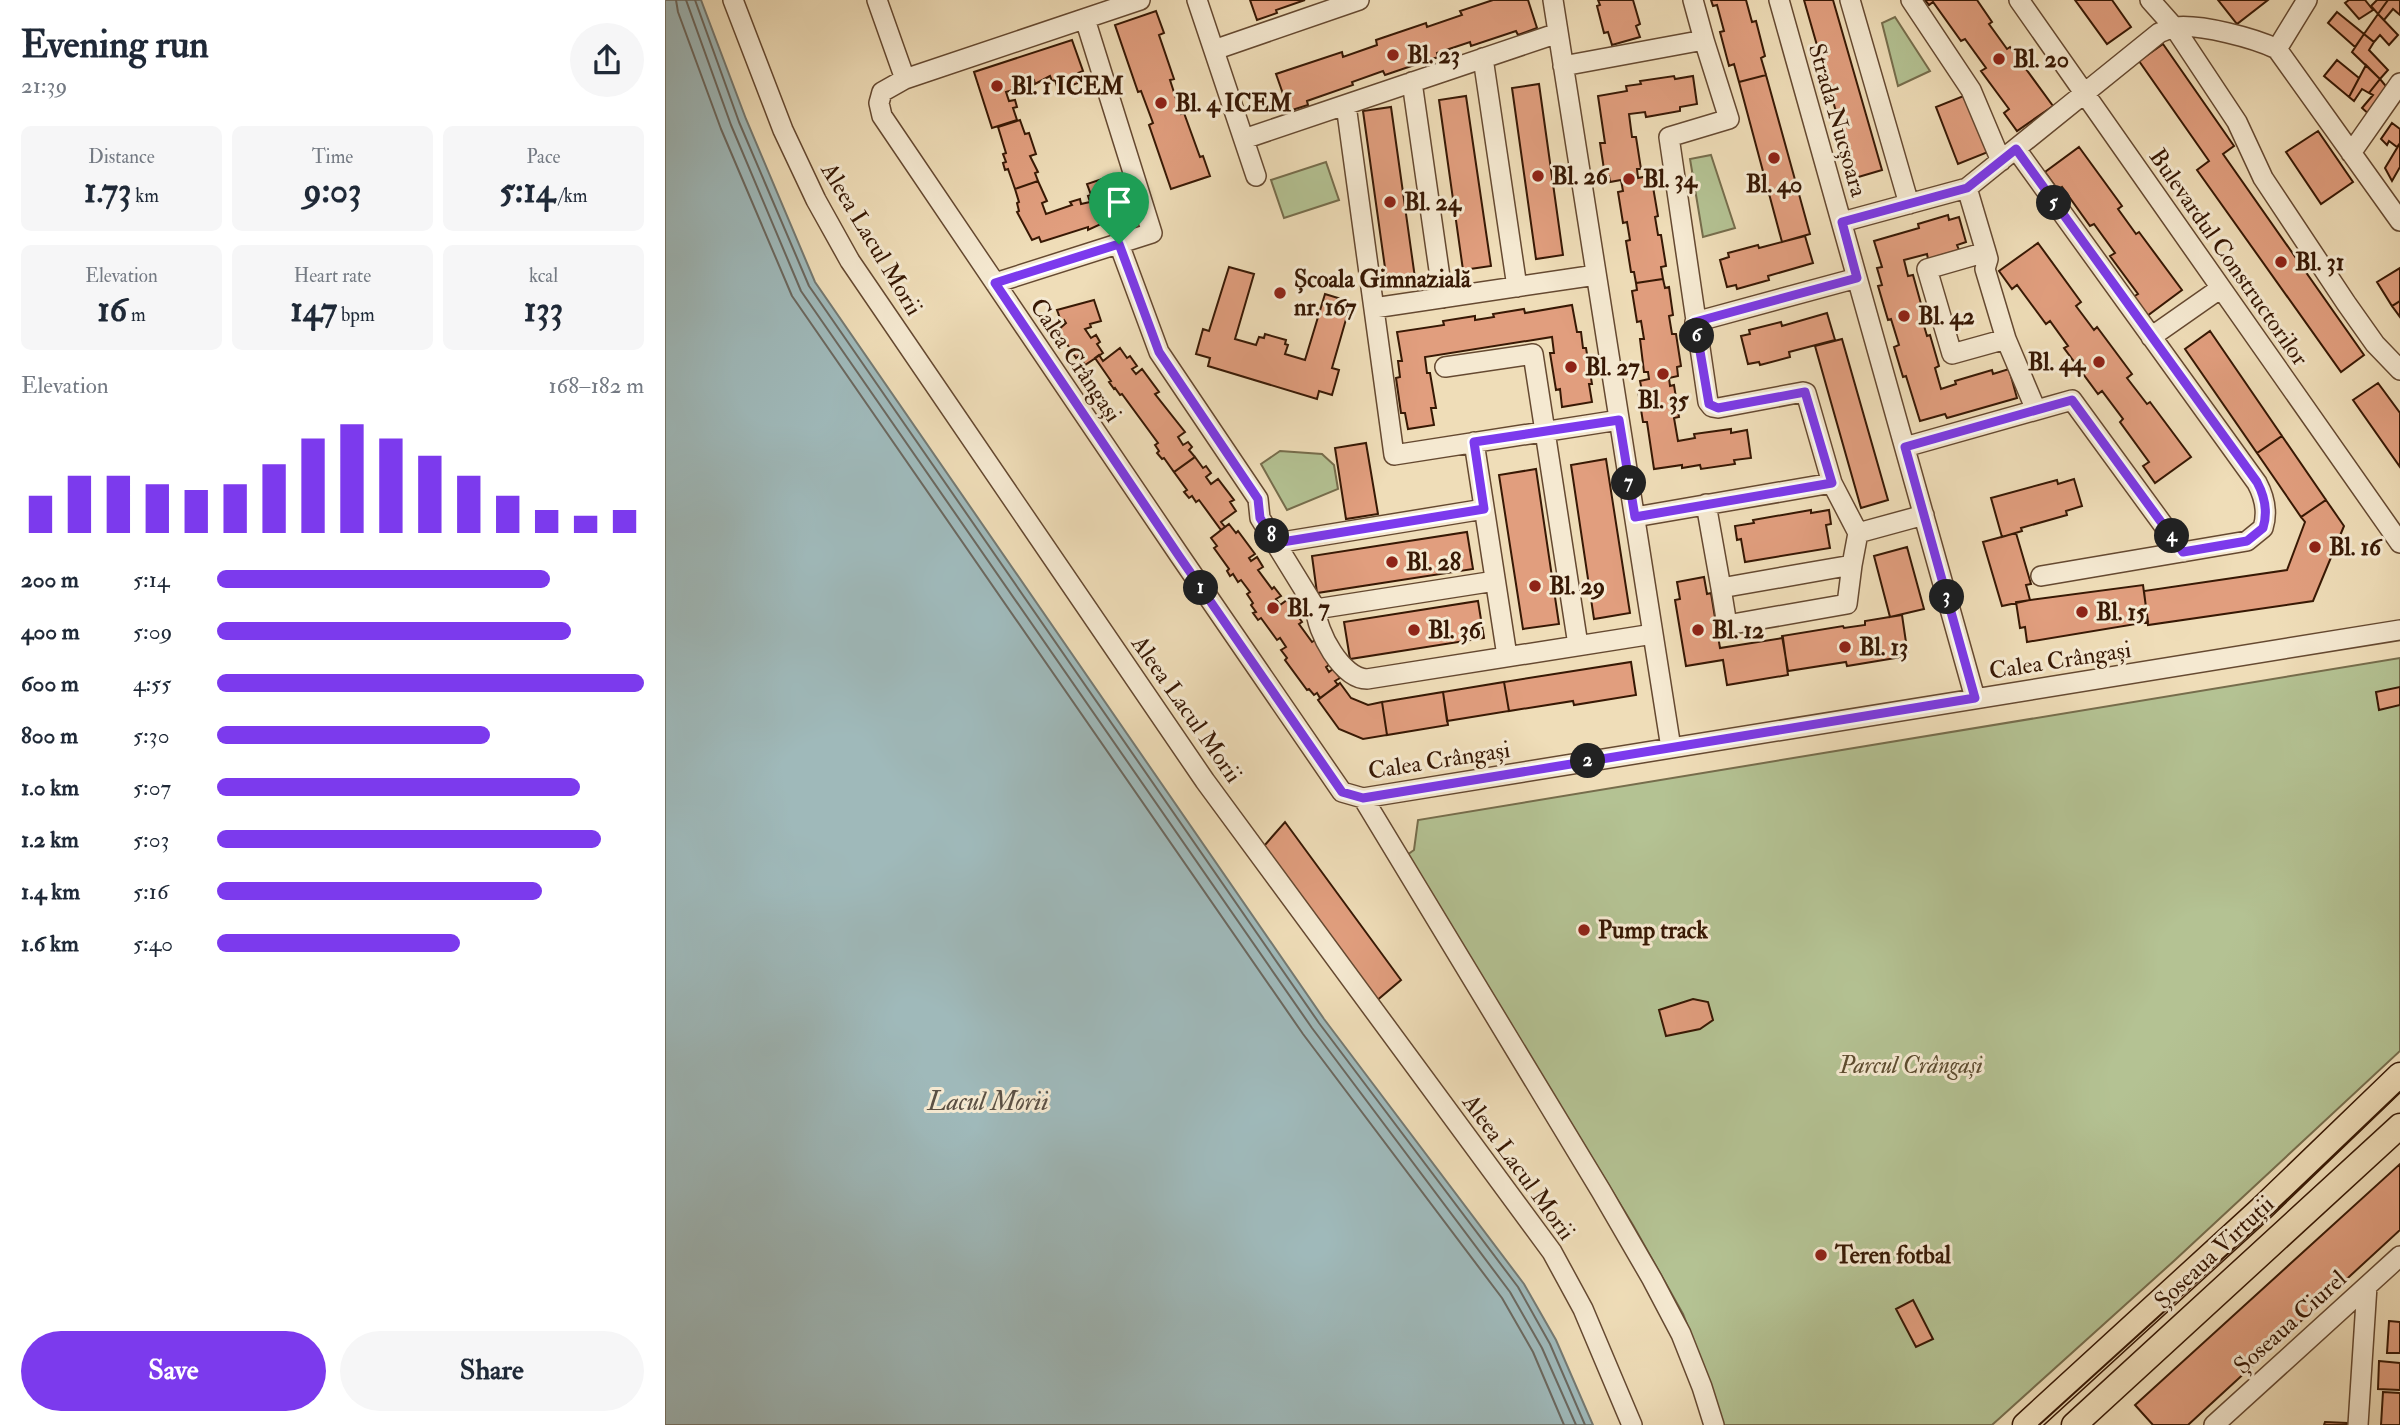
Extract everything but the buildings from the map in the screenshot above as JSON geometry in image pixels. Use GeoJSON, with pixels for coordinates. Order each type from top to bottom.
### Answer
{"type":"FeatureCollection","features":[{"type":"Feature","properties":{"kind":"main road","name":"Șoseaua Virtuții"},"geometry":{"type":"LineString","coordinates":[[2025,1425],[2262,1208],[2400,1075]]}},
{"type":"Feature","properties":{"kind":"main road","name":"Șoseaua Virtuții"},"geometry":{"type":"LineString","coordinates":[[2074,1425],[2400,1126]]}},
{"type":"Feature","properties":{"kind":"street","name":"Aleea Lacul Morii"},"geometry":{"type":"LineString","coordinates":[[733,0],[783,130],[816,200],[850,261],[1205,781],[1552,1252],[1584,1309],[1632,1425]]}},
{"type":"Feature","properties":{"kind":"street"},"geometry":{"type":"LineString","coordinates":[[877,0],[905,79],[1129,2]]}},
{"type":"Feature","properties":{"kind":"street"},"geometry":{"type":"LineString","coordinates":[[1197,0],[1256,176]]}},
{"type":"Feature","properties":{"kind":"street"},"geometry":{"type":"LineString","coordinates":[[1214,50],[1359,0]]}},
{"type":"Feature","properties":{"kind":"street"},"geometry":{"type":"LineString","coordinates":[[1553,0],[1671,748]]}},
{"type":"Feature","properties":{"kind":"street"},"geometry":{"type":"LineString","coordinates":[[1693,0],[1729,119],[1669,137],[1709,404],[1718,408],[1805,392],[1832,483],[1858,533],[1847,604],[1727,625],[1706,504]]}},
{"type":"Feature","properties":{"kind":"street","name":"Strada Nucșoara"},"geometry":{"type":"LineString","coordinates":[[1779,0],[1975,698]]}},
{"type":"Feature","properties":{"kind":"street"},"geometry":{"type":"LineString","coordinates":[[1850,0],[1909,204]]}},
{"type":"Feature","properties":{"kind":"street"},"geometry":{"type":"LineString","coordinates":[[1911,0],[1971,90],[2008,155],[2151,337],[2257,482],[2265,501],[2263,528],[2247,541],[2041,576]]}},
{"type":"Feature","properties":{"kind":"street","name":"Bulevardul Constructorilor"},"geometry":{"type":"LineString","coordinates":[[2019,0],[2398,535]]}},
{"type":"Feature","properties":{"kind":"street"},"geometry":{"type":"LineString","coordinates":[[2150,0],[2174,27],[2237,122],[2263,178],[2375,344],[2400,370]]}},
{"type":"Feature","properties":{"kind":"street"},"geometry":{"type":"LineString","coordinates":[[2277,49],[2307,0]]}},
{"type":"Feature","properties":{"kind":"street"},"geometry":{"type":"LineString","coordinates":[[995,283],[1152,233],[1085,19]]}},
{"type":"Feature","properties":{"kind":"street"},"geometry":{"type":"LineString","coordinates":[[1842,222],[1967,188],[2159,33],[2174,27],[2203,29],[2258,40],[2277,49],[2400,221]]}},
{"type":"Feature","properties":{"kind":"street"},"geometry":{"type":"LineString","coordinates":[[1244,139],[1558,33]]}},
{"type":"Feature","properties":{"kind":"street"},"geometry":{"type":"LineString","coordinates":[[1563,66],[1704,40]]}},
{"type":"Feature","properties":{"kind":"street"},"geometry":{"type":"LineString","coordinates":[[1483,58],[1517,286]]}},
{"type":"Feature","properties":{"kind":"street","name":"Calea Crângași"},"geometry":{"type":"LineString","coordinates":[[905,79],[883,92],[880,103],[882,116],[1342,792],[1363,798],[2400,630]]}},
{"type":"Feature","properties":{"kind":"street"},"geometry":{"type":"LineString","coordinates":[[1412,82],[1443,298]]}},
{"type":"Feature","properties":{"kind":"street"},"geometry":{"type":"LineString","coordinates":[[2351,153],[2400,83]]}},
{"type":"Feature","properties":{"kind":"street"},"geometry":{"type":"LineString","coordinates":[[1346,105],[1394,455],[1619,420]]}},
{"type":"Feature","properties":{"kind":"street"},"geometry":{"type":"LineString","coordinates":[[1967,188],[1988,260],[1985,269],[2006,339],[2036,410]]}},
{"type":"Feature","properties":{"kind":"street"},"geometry":{"type":"LineString","coordinates":[[1119,244],[1159,352],[1258,499],[1260,518],[1316,609],[1316,622],[1342,667],[1351,675],[1361,679],[1653,634]]}},
{"type":"Feature","properties":{"kind":"street"},"geometry":{"type":"LineString","coordinates":[[1986,252],[1927,269],[1952,354],[2006,339]]}},
{"type":"Feature","properties":{"kind":"street"},"geometry":{"type":"LineString","coordinates":[[1374,307],[1596,275]]}},
{"type":"Feature","properties":{"kind":"street"},"geometry":{"type":"LineString","coordinates":[[1695,322],[1857,278]]}},
{"type":"Feature","properties":{"kind":"street"},"geometry":{"type":"LineString","coordinates":[[2151,337],[2221,288]]}},
{"type":"Feature","properties":{"kind":"street"},"geometry":{"type":"LineString","coordinates":[[1445,367],[1533,354],[1578,645]]}},
{"type":"Feature","properties":{"kind":"street"},"geometry":{"type":"LineString","coordinates":[[1905,447],[2072,400],[2183,552]]}},
{"type":"Feature","properties":{"kind":"street"},"geometry":{"type":"LineString","coordinates":[[1474,442],[1507,656]]}},
{"type":"Feature","properties":{"kind":"street"},"geometry":{"type":"LineString","coordinates":[[1635,517],[1832,483]]}},
{"type":"Feature","properties":{"kind":"street"},"geometry":{"type":"LineString","coordinates":[[1276,543],[1484,509]]}},
{"type":"Feature","properties":{"kind":"street"},"geometry":{"type":"LineString","coordinates":[[1858,533],[1924,515]]}},
{"type":"Feature","properties":{"kind":"street"},"geometry":{"type":"LineString","coordinates":[[1721,589],[1852,565]]}},
{"type":"Feature","properties":{"kind":"street"},"geometry":{"type":"LineString","coordinates":[[1316,609],[1495,581]]}},
{"type":"Feature","properties":{"kind":"street"},"geometry":{"type":"LineString","coordinates":[[1363,798],[1652,1279],[1681,1334],[1714,1425]]}},
{"type":"Feature","properties":{"kind":"street","name":"Șoseaua Ciurel"},"geometry":{"type":"LineString","coordinates":[[2214,1425],[2400,1256]]}},
{"type":"Feature","properties":{"kind":"street"},"geometry":{"type":"LineString","coordinates":[[2358,1425],[2367,1286]]}},
{"type":"Feature","properties":{"kind":"green space"},"geometry":{"type":"Polygon","coordinates":[[[1895,17],[1930,71],[1898,86],[1882,23],[1895,17]]]}},
{"type":"Feature","properties":{"kind":"green space"},"geometry":{"type":"Polygon","coordinates":[[[1711,155],[1735,228],[1703,237],[1690,159],[1711,155]]]}},
{"type":"Feature","properties":{"kind":"green space"},"geometry":{"type":"Polygon","coordinates":[[[1326,162],[1339,200],[1284,218],[1271,180],[1326,162]]]}},
{"type":"Feature","properties":{"kind":"green space"},"geometry":{"type":"Polygon","coordinates":[[[1280,451],[1322,454],[1334,465],[1338,489],[1287,510],[1261,464],[1280,451]]]}},
{"type":"Feature","properties":{"kind":"green space","name":"Parcul Crângași"},"geometry":{"type":"Polygon","coordinates":[[[2400,658],[2400,1051],[1992,1425],[1722,1425],[1710,1384],[1683,1314],[1633,1225],[1407,855],[1414,850],[1418,820],[2400,658]]]}},
{"type":"Feature","properties":{"kind":"water","name":"Lacul Morii"},"geometry":{"type":"Polygon","coordinates":[[[665,0],[701,0],[746,119],[815,282],[1324,1019],[1524,1284],[1556,1340],[1593,1425],[665,1425],[665,0]]]}},
{"type":"Feature","properties":{"kind":"tram line"},"geometry":{"type":"LineString","coordinates":[[2039,1425],[2275,1211],[2400,1092]]}},
{"type":"Feature","properties":{"kind":"place","name":"Bl. 23"},"geometry":{"type":"Point","coordinates":[1393,55]}},
{"type":"Feature","properties":{"kind":"place","name":"Bl. 20"},"geometry":{"type":"Point","coordinates":[1999,59]}},
{"type":"Feature","properties":{"kind":"place","name":"Bl. 1 ICEM"},"geometry":{"type":"Point","coordinates":[997,86]}},
{"type":"Feature","properties":{"kind":"place","name":"Bl. 4 ICEM"},"geometry":{"type":"Point","coordinates":[1161,103]}},
{"type":"Feature","properties":{"kind":"place","name":"Bl. 40"},"geometry":{"type":"Point","coordinates":[1774,158]}},
{"type":"Feature","properties":{"kind":"place","name":"Bl. 26"},"geometry":{"type":"Point","coordinates":[1538,176]}},
{"type":"Feature","properties":{"kind":"place","name":"Bl. 34"},"geometry":{"type":"Point","coordinates":[1629,179]}},
{"type":"Feature","properties":{"kind":"place","name":"Bl. 24"},"geometry":{"type":"Point","coordinates":[1390,202]}},
{"type":"Feature","properties":{"kind":"place","name":"Bl. 31"},"geometry":{"type":"Point","coordinates":[2281,262]}},
{"type":"Feature","properties":{"kind":"place","name":"Școala Gimnazială nr. 167"},"geometry":{"type":"Point","coordinates":[1280,293]}},
{"type":"Feature","properties":{"kind":"place","name":"Bl. 42"},"geometry":{"type":"Point","coordinates":[1904,316]}},
{"type":"Feature","properties":{"kind":"place","name":"Bl. 44"},"geometry":{"type":"Point","coordinates":[2099,362]}},
{"type":"Feature","properties":{"kind":"place","name":"Bl. 27"},"geometry":{"type":"Point","coordinates":[1571,367]}},
{"type":"Feature","properties":{"kind":"place","name":"Bl. 35"},"geometry":{"type":"Point","coordinates":[1663,374]}},
{"type":"Feature","properties":{"kind":"place","name":"Bl. 16"},"geometry":{"type":"Point","coordinates":[2315,547]}},
{"type":"Feature","properties":{"kind":"place","name":"Bl. 28"},"geometry":{"type":"Point","coordinates":[1392,562]}},
{"type":"Feature","properties":{"kind":"place","name":"Bl. 29"},"geometry":{"type":"Point","coordinates":[1535,586]}},
{"type":"Feature","properties":{"kind":"place","name":"Bl. 7"},"geometry":{"type":"Point","coordinates":[1273,608]}},
{"type":"Feature","properties":{"kind":"place","name":"Bl. 15"},"geometry":{"type":"Point","coordinates":[2082,612]}},
{"type":"Feature","properties":{"kind":"place","name":"Bl. 36"},"geometry":{"type":"Point","coordinates":[1414,630]}},
{"type":"Feature","properties":{"kind":"place","name":"Bl. 12"},"geometry":{"type":"Point","coordinates":[1698,630]}},
{"type":"Feature","properties":{"kind":"place","name":"Bl. 13"},"geometry":{"type":"Point","coordinates":[1845,647]}},
{"type":"Feature","properties":{"kind":"place","name":"Pump track"},"geometry":{"type":"Point","coordinates":[1584,930]}},
{"type":"Feature","properties":{"kind":"place","name":"Teren fotbal"},"geometry":{"type":"Point","coordinates":[1821,1255]}},
{"type":"Feature","properties":{"kind":"route"},"geometry":{"type":"LineString","coordinates":[[2016,149],[2257,482],[2265,501],[2263,528],[2247,541],[2183,552],[2072,400],[1905,447],[1975,698],[1363,798],[1342,792],[995,283],[1119,244],[1159,352],[1258,499],[1260,518],[1276,543],[1484,509],[1474,442],[1619,420],[1635,517],[1832,483],[1805,392],[1718,408],[1709,404],[1695,322],[1857,278],[1842,222],[1967,188],[2016,149]]}}]}
